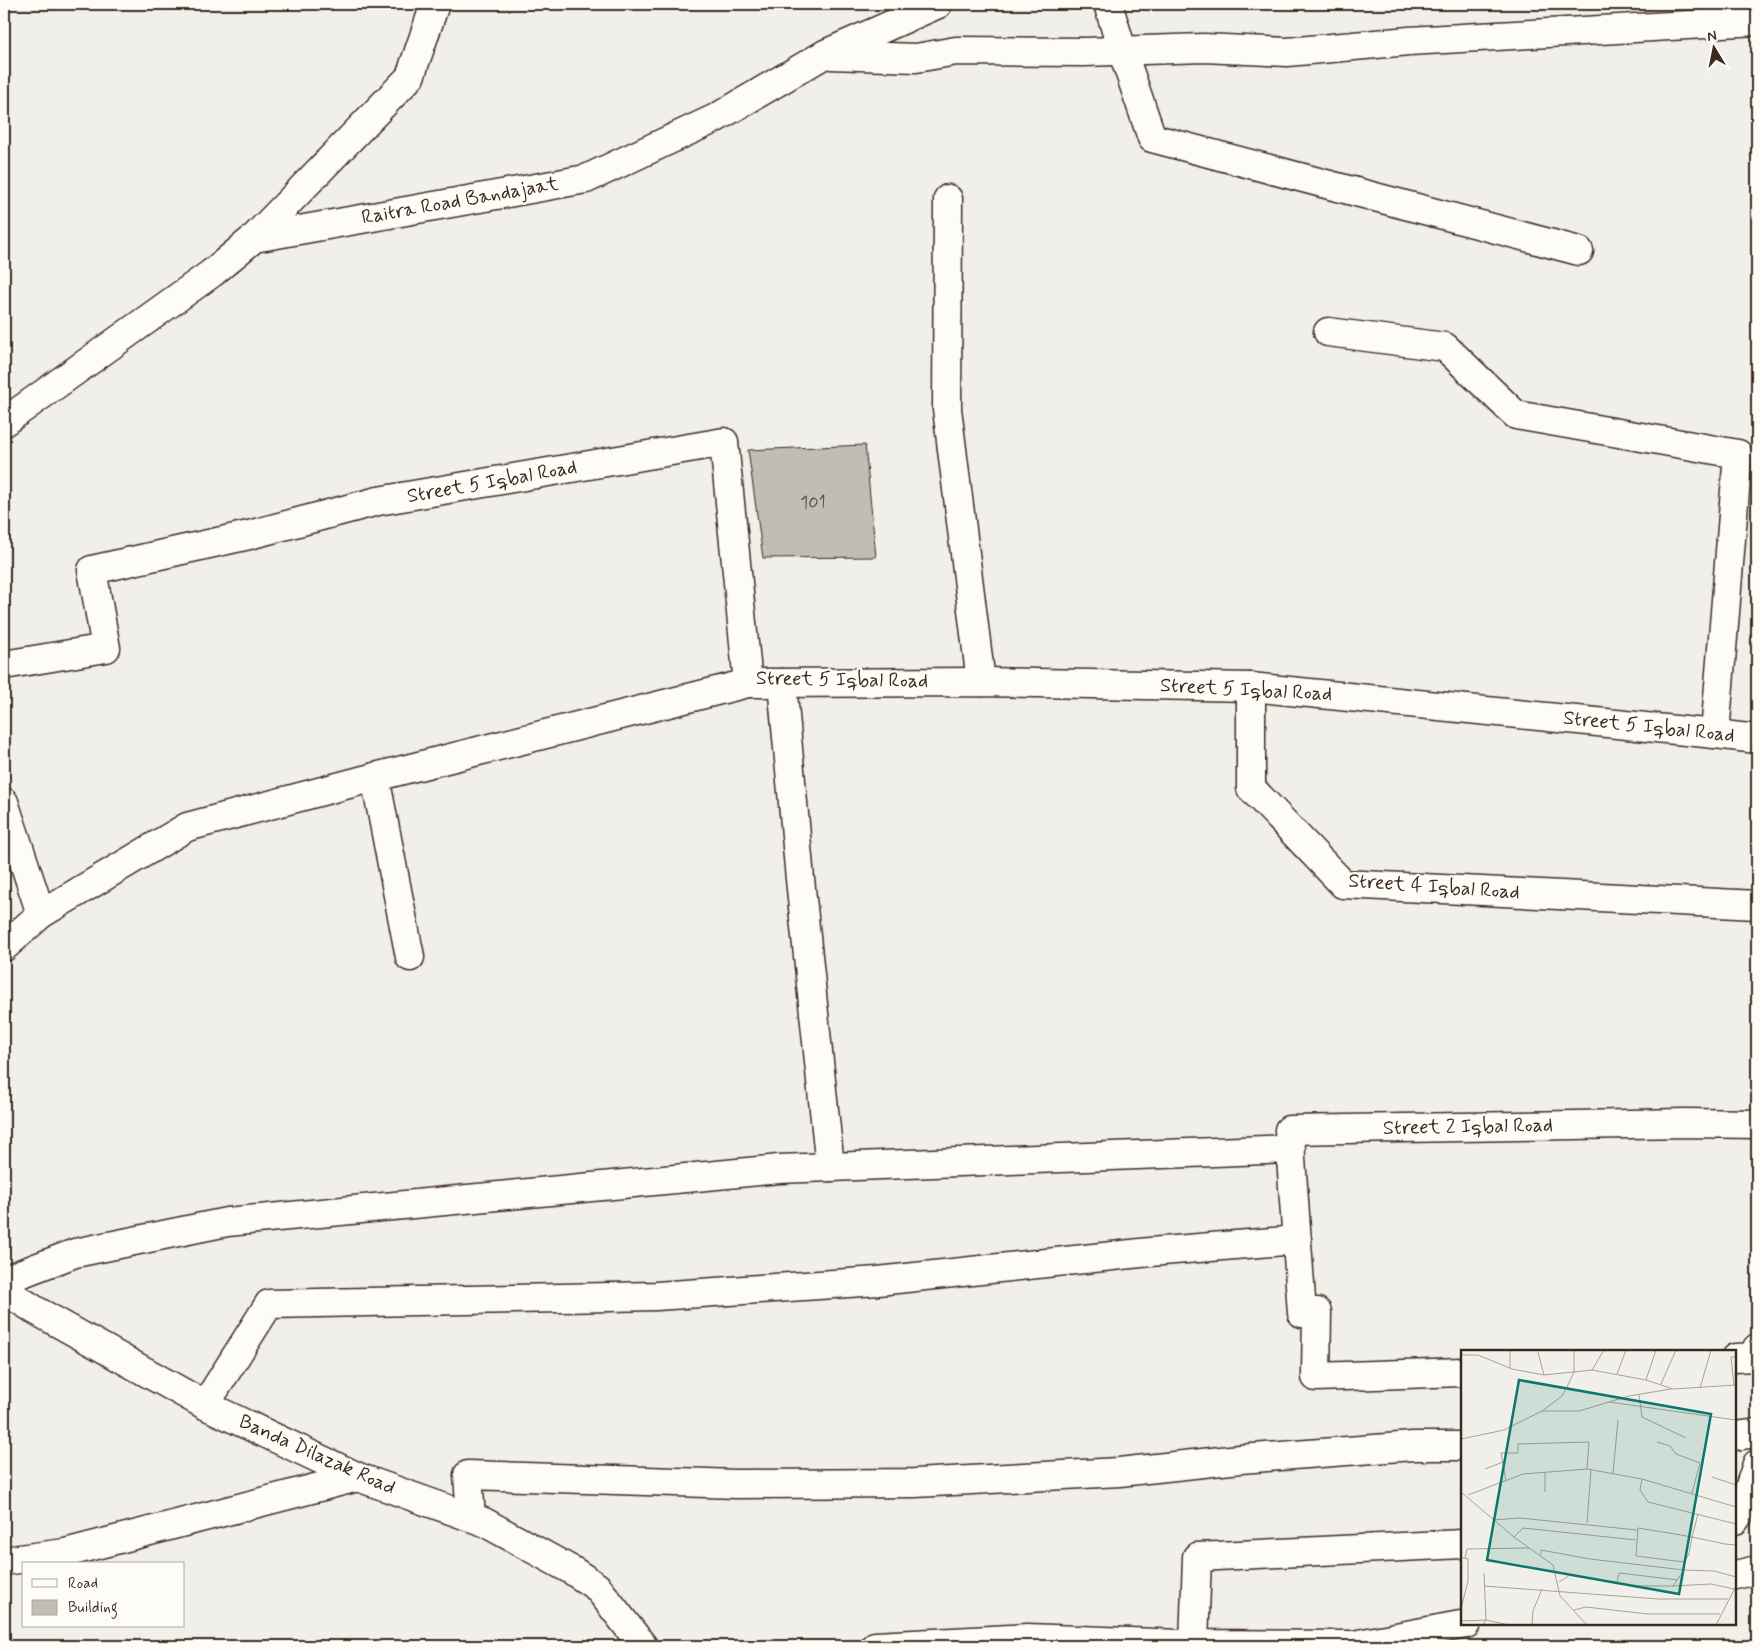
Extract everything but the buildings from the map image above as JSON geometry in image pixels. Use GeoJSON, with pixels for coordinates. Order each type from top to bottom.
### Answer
{"type":"FeatureCollection","features":[{"type":"Feature","properties":{"kind":"street"},"geometry":{"type":"LineString","coordinates":[[254,238],[410,77],[435,4]]}},
{"type":"Feature","properties":{"kind":"street","name":"Raitra Road Bandajaat"},"geometry":{"type":"LineString","coordinates":[[4,422],[212,273],[254,238],[586,178],[716,118],[824,54],[938,4]]}},
{"type":"Feature","properties":{"kind":"street"},"geometry":{"type":"LineString","coordinates":[[1108,4],[1152,138],[1579,251]]}},
{"type":"Feature","properties":{"kind":"street"},"geometry":{"type":"LineString","coordinates":[[824,54],[916,58],[956,51],[1084,52],[1204,48],[1287,52],[1409,41],[1757,21]]}},
{"type":"Feature","properties":{"kind":"street"},"geometry":{"type":"LineString","coordinates":[[948,199],[947,409],[981,682]]}},
{"type":"Feature","properties":{"kind":"street"},"geometry":{"type":"LineString","coordinates":[[1328,332],[1445,347],[1516,415],[1738,454],[1714,734]]}},
{"type":"Feature","properties":{"kind":"street","name":"Street 5 Iqbal Road"},"geometry":{"type":"LineString","coordinates":[[4,665],[106,648],[92,570],[249,535],[378,501],[724,442],[748,683],[981,682],[1251,687],[1757,740]]}},
{"type":"Feature","properties":{"kind":"street"},"geometry":{"type":"LineString","coordinates":[[4,947],[41,914],[187,827],[375,777],[748,683]]}},
{"type":"Feature","properties":{"kind":"street"},"geometry":{"type":"LineString","coordinates":[[782,683],[830,1167]]}},
{"type":"Feature","properties":{"kind":"street","name":"Street 4 Iqbal Road"},"geometry":{"type":"LineString","coordinates":[[1251,687],[1251,788],[1342,884],[1757,905]]}},
{"type":"Feature","properties":{"kind":"street"},"geometry":{"type":"LineString","coordinates":[[375,777],[410,957]]}},
{"type":"Feature","properties":{"kind":"street"},"geometry":{"type":"LineString","coordinates":[[4,802],[41,914]]}},
{"type":"Feature","properties":{"kind":"street","name":"Street 2 Iqbal Road"},"geometry":{"type":"LineString","coordinates":[[1461,1372],[1316,1377],[1317,1312],[1302,1313],[1289,1130],[1675,1123],[1757,1124]]}},
{"type":"Feature","properties":{"kind":"street"},"geometry":{"type":"LineString","coordinates":[[4,1280],[75,1253],[227,1222],[769,1170],[1291,1149]]}},
{"type":"Feature","properties":{"kind":"street"},"geometry":{"type":"LineString","coordinates":[[205,1405],[269,1304],[656,1296],[878,1281],[1150,1252],[1297,1240]]}},
{"type":"Feature","properties":{"kind":"street","name":"Banda Dilazak Road"},"geometry":{"type":"LineString","coordinates":[[4,1290],[34,1310],[205,1405],[358,1477],[484,1522],[573,1571],[597,1587],[643,1646]]}},
{"type":"Feature","properties":{"kind":"street"},"geometry":{"type":"LineString","coordinates":[[1736,1358],[1754,1357],[1757,1348]]}},
{"type":"Feature","properties":{"kind":"street"},"geometry":{"type":"LineString","coordinates":[[1736,1436],[1757,1433]]}},
{"type":"Feature","properties":{"kind":"street"},"geometry":{"type":"LineString","coordinates":[[471,1517],[468,1475],[738,1484],[915,1483],[1119,1472],[1240,1459],[1413,1446],[1461,1446]]}},
{"type":"Feature","properties":{"kind":"street"},"geometry":{"type":"LineString","coordinates":[[1736,1519],[1742,1510],[1757,1464]]}},
{"type":"Feature","properties":{"kind":"street"},"geometry":{"type":"LineString","coordinates":[[4,1561],[65,1553],[358,1477]]}},
{"type":"Feature","properties":{"kind":"street"},"geometry":{"type":"LineString","coordinates":[[1194,1644],[1197,1557],[1461,1544]]}},
{"type":"Feature","properties":{"kind":"street"},"geometry":{"type":"LineString","coordinates":[[1736,1575],[1757,1570]]}},
{"type":"Feature","properties":{"kind":"street"},"geometry":{"type":"LineString","coordinates":[[875,1646],[1027,1638],[1194,1644],[1353,1645],[1461,1625]]}}]}
